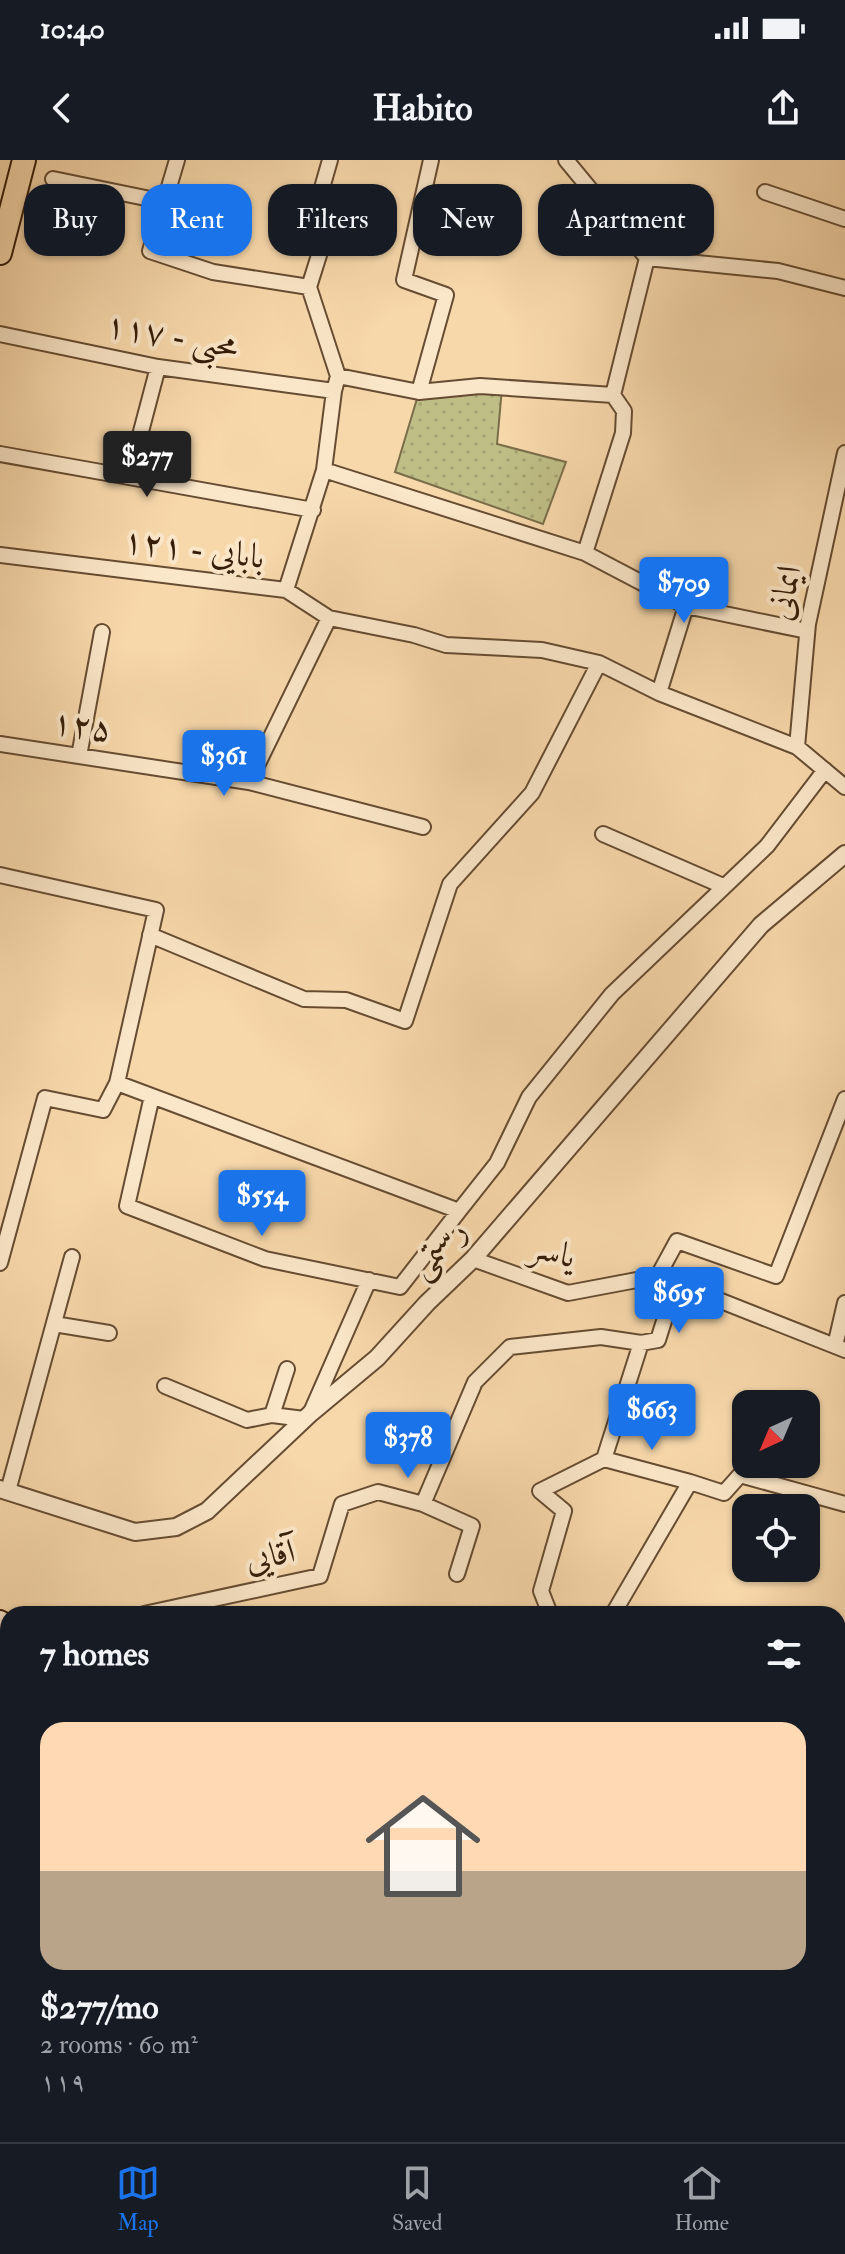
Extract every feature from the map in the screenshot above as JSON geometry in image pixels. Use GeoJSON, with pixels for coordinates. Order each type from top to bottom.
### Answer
{"type":"FeatureCollection","features":[{"type":"Feature","properties":{"kind":"main road"},"geometry":{"type":"LineString","coordinates":[[0,253],[24,160]]}},
{"type":"Feature","properties":{"kind":"street"},"geometry":{"type":"LineString","coordinates":[[170,184],[177,160]]}},
{"type":"Feature","properties":{"kind":"street"},"geometry":{"type":"LineString","coordinates":[[330,160],[322,188],[328,210],[325,236],[309,287],[338,376],[324,470],[286,590],[329,618],[414,635],[446,645],[542,650],[599,663],[659,693],[797,747],[845,787]]}},
{"type":"Feature","properties":{"kind":"street"},"geometry":{"type":"LineString","coordinates":[[419,392],[446,295],[404,280],[431,160]]}},
{"type":"Feature","properties":{"kind":"street"},"geometry":{"type":"LineString","coordinates":[[569,161],[647,258],[778,271],[845,288]]}},
{"type":"Feature","properties":{"kind":"street"},"geometry":{"type":"LineString","coordinates":[[53,179],[141,197]]}},
{"type":"Feature","properties":{"kind":"street"},"geometry":{"type":"LineString","coordinates":[[765,192],[845,219]]}},
{"type":"Feature","properties":{"kind":"street"},"geometry":{"type":"LineString","coordinates":[[165,256],[213,272],[309,287]]}},
{"type":"Feature","properties":{"kind":"street"},"geometry":{"type":"LineString","coordinates":[[585,553],[623,433],[624,411],[613,395],[647,258]]}},
{"type":"Feature","properties":{"kind":"street","name":"محبی - ۱۱۷"},"geometry":{"type":"LineString","coordinates":[[0,334],[158,367],[334,391]]}},
{"type":"Feature","properties":{"kind":"street"},"geometry":{"type":"LineString","coordinates":[[129,477],[158,367]]}},
{"type":"Feature","properties":{"kind":"street"},"geometry":{"type":"LineString","coordinates":[[338,376],[419,392],[480,386],[613,395]]}},
{"type":"Feature","properties":{"kind":"street","name":"ایمانی"},"geometry":{"type":"LineString","coordinates":[[797,747],[807,631],[845,453]]}},
{"type":"Feature","properties":{"kind":"street"},"geometry":{"type":"LineString","coordinates":[[0,454],[313,510]]}},
{"type":"Feature","properties":{"kind":"street"},"geometry":{"type":"LineString","coordinates":[[324,470],[585,553],[686,606],[807,631]]}},
{"type":"Feature","properties":{"kind":"street","name":"بابایی - ۱۲۱"},"geometry":{"type":"LineString","coordinates":[[0,555],[286,590]]}},
{"type":"Feature","properties":{"kind":"street"},"geometry":{"type":"LineString","coordinates":[[659,693],[686,606]]}},
{"type":"Feature","properties":{"kind":"street"},"geometry":{"type":"LineString","coordinates":[[249,782],[329,618]]}},
{"type":"Feature","properties":{"kind":"street"},"geometry":{"type":"LineString","coordinates":[[79,756],[102,632]]}},
{"type":"Feature","properties":{"kind":"street"},"geometry":{"type":"LineString","coordinates":[[150,935],[304,999],[346,1000],[405,1021],[450,884],[532,793],[599,663]]}},
{"type":"Feature","properties":{"kind":"street","name":"۱۲۵"},"geometry":{"type":"LineString","coordinates":[[0,744],[249,782],[423,827]]}},
{"type":"Feature","properties":{"kind":"street"},"geometry":{"type":"LineString","coordinates":[[152,1096],[127,1206],[265,1259],[400,1287],[497,1163],[529,1097],[612,994],[767,846],[825,770]]}},
{"type":"Feature","properties":{"kind":"street"},"geometry":{"type":"LineString","coordinates":[[603,834],[723,886]]}},
{"type":"Feature","properties":{"kind":"street","name":"رستمی"},"geometry":{"type":"LineString","coordinates":[[4,1490],[135,1532],[176,1527],[207,1511],[307,1416],[377,1358],[473,1259],[761,925],[845,854]]}},
{"type":"Feature","properties":{"kind":"street"},"geometry":{"type":"LineString","coordinates":[[0,875],[156,910],[117,1083],[103,1110],[45,1098],[0,1263]]}},
{"type":"Feature","properties":{"kind":"street"},"geometry":{"type":"LineString","coordinates":[[117,1083],[459,1211]]}},
{"type":"Feature","properties":{"kind":"street"},"geometry":{"type":"LineString","coordinates":[[844,1311],[840,1348],[658,1276],[677,1241],[776,1276],[838,1136],[845,1099]]}},
{"type":"Feature","properties":{"kind":"street"},"geometry":{"type":"LineString","coordinates":[[4,1490],[72,1257]]}},
{"type":"Feature","properties":{"kind":"street","name":"یاسر"},"geometry":{"type":"LineString","coordinates":[[473,1259],[568,1293],[658,1276]]}},
{"type":"Feature","properties":{"kind":"street"},"geometry":{"type":"LineString","coordinates":[[165,1386],[247,1420],[272,1415],[307,1416],[369,1280]]}},
{"type":"Feature","properties":{"kind":"street"},"geometry":{"type":"LineString","coordinates":[[457,1574],[472,1526],[423,1504],[475,1382],[510,1347],[601,1337],[641,1343],[658,1340],[676,1283]]}},
{"type":"Feature","properties":{"kind":"street"},"geometry":{"type":"LineString","coordinates":[[54,1324],[109,1333]]}},
{"type":"Feature","properties":{"kind":"street"},"geometry":{"type":"LineString","coordinates":[[604,1459],[641,1343]]}},
{"type":"Feature","properties":{"kind":"street"},"geometry":{"type":"LineString","coordinates":[[272,1415],[287,1369]]}},
{"type":"Feature","properties":{"kind":"street"},"geometry":{"type":"LineString","coordinates":[[547,1606],[541,1591],[564,1511],[540,1491],[604,1459],[724,1493],[740,1475],[845,1504]]}},
{"type":"Feature","properties":{"kind":"street"},"geometry":{"type":"LineString","coordinates":[[618,1606],[690,1482]]}},
{"type":"Feature","properties":{"kind":"street","name":"آقایی"},"geometry":{"type":"LineString","coordinates":[[181,1606],[320,1576],[342,1504],[378,1492],[423,1504]]}},
{"type":"Feature","properties":{"kind":"shaded area"},"geometry":{"type":"Polygon","coordinates":[[[502,388],[497,444],[566,462],[543,524],[395,472],[419,392],[502,388]]]}}]}
